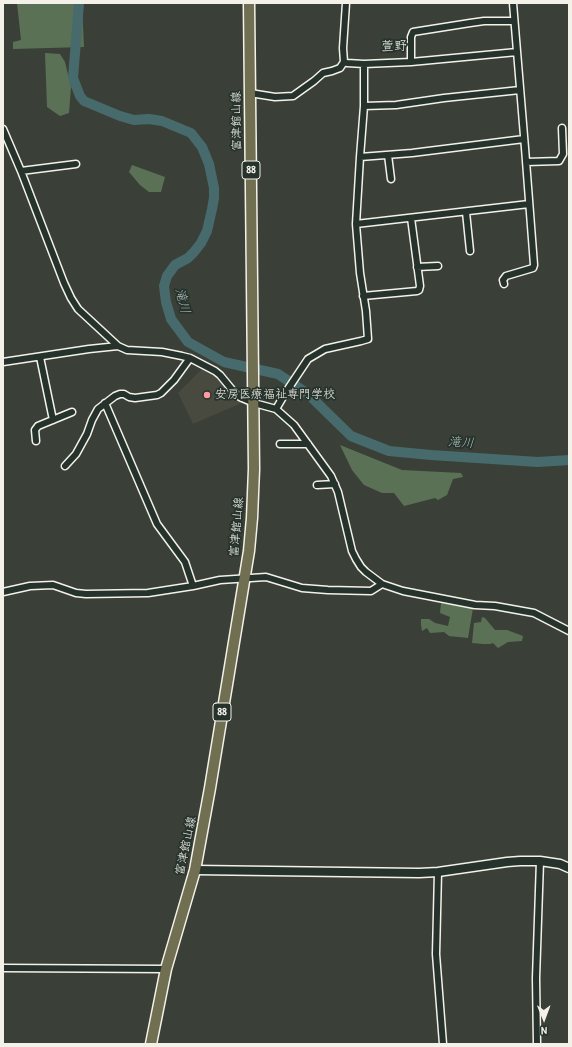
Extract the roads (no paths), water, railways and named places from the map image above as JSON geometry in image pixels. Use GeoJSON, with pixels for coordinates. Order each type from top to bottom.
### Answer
{"type":"FeatureCollection","features":[{"type":"Feature","properties":{"kind":"main road","name":"富津館山線"},"geometry":{"type":"LineString","coordinates":[[151,1044],[166,969],[195,870],[249,551],[254,469],[254,375],[249,3]]}},
{"type":"Feature","properties":{"kind":"street"},"geometry":{"type":"LineString","coordinates":[[250,93],[275,97],[294,96],[323,73],[340,68],[344,62],[343,48],[346,3]]}},
{"type":"Feature","properties":{"kind":"street"},"geometry":{"type":"LineString","coordinates":[[504,284],[503,280],[506,276],[533,268],[534,265],[512,3]]}},
{"type":"Feature","properties":{"kind":"street"},"geometry":{"type":"LineString","coordinates":[[411,62],[411,37],[414,32],[484,21],[514,21]]}},
{"type":"Feature","properties":{"kind":"street"},"geometry":{"type":"LineString","coordinates":[[344,62],[364,64],[411,62],[517,52]]}},
{"type":"Feature","properties":{"kind":"street"},"geometry":{"type":"LineString","coordinates":[[276,409],[308,359],[325,349],[368,338],[356,224],[364,106],[364,64]]}},
{"type":"Feature","properties":{"kind":"street"},"geometry":{"type":"LineString","coordinates":[[364,106],[396,105],[520,90]]}},
{"type":"Feature","properties":{"kind":"street"},"geometry":{"type":"LineString","coordinates":[[526,162],[559,161],[563,154],[562,128]]}},
{"type":"Feature","properties":{"kind":"street"},"geometry":{"type":"LineString","coordinates":[[3,129],[55,261],[71,298],[78,309],[118,346],[127,350],[162,352],[190,358],[215,371],[240,397],[254,403],[276,409],[294,425],[327,470],[335,484],[344,516],[349,542],[356,560],[373,578],[382,584],[403,591],[534,613],[569,631]]}},
{"type":"Feature","properties":{"kind":"street"},"geometry":{"type":"LineString","coordinates":[[360,158],[524,139]]}},
{"type":"Feature","properties":{"kind":"street"},"geometry":{"type":"LineString","coordinates":[[388,155],[391,179]]}},
{"type":"Feature","properties":{"kind":"street"},"geometry":{"type":"LineString","coordinates":[[20,171],[76,164]]}},
{"type":"Feature","properties":{"kind":"street"},"geometry":{"type":"LineString","coordinates":[[356,224],[529,204]]}},
{"type":"Feature","properties":{"kind":"street"},"geometry":{"type":"LineString","coordinates":[[466,212],[470,251]]}},
{"type":"Feature","properties":{"kind":"street"},"geometry":{"type":"LineString","coordinates":[[363,296],[417,291],[420,286],[411,218]]}},
{"type":"Feature","properties":{"kind":"street"},"geometry":{"type":"LineString","coordinates":[[417,267],[438,266]]}},
{"type":"Feature","properties":{"kind":"street"},"geometry":{"type":"LineString","coordinates":[[3,362],[118,346]]}},
{"type":"Feature","properties":{"kind":"street"},"geometry":{"type":"LineString","coordinates":[[40,357],[53,420]]}},
{"type":"Feature","properties":{"kind":"street"},"geometry":{"type":"LineString","coordinates":[[66,466],[76,454],[98,409],[120,394],[135,398],[157,395],[161,393],[174,380],[190,358]]}},
{"type":"Feature","properties":{"kind":"street"},"geometry":{"type":"LineString","coordinates":[[105,403],[157,524],[185,562],[193,586]]}},
{"type":"Feature","properties":{"kind":"street"},"geometry":{"type":"LineString","coordinates":[[36,441],[34,430],[38,426],[72,412]]}},
{"type":"Feature","properties":{"kind":"street"},"geometry":{"type":"LineString","coordinates":[[280,444],[308,444]]}},
{"type":"Feature","properties":{"kind":"street"},"geometry":{"type":"LineString","coordinates":[[317,485],[335,484]]}},
{"type":"Feature","properties":{"kind":"street"},"geometry":{"type":"LineString","coordinates":[[3,592],[30,586],[53,585],[86,594],[148,593],[220,580],[266,577],[302,588],[328,590],[371,591],[382,584]]}},
{"type":"Feature","properties":{"kind":"street"},"geometry":{"type":"LineString","coordinates":[[195,870],[411,873],[438,872],[507,862],[540,861],[560,864],[569,868]]}},
{"type":"Feature","properties":{"kind":"street"},"geometry":{"type":"LineString","coordinates":[[536,1044],[536,978],[540,861]]}},
{"type":"Feature","properties":{"kind":"street"},"geometry":{"type":"LineString","coordinates":[[438,872],[436,954],[443,1044]]}},
{"type":"Feature","properties":{"kind":"street"},"geometry":{"type":"LineString","coordinates":[[3,968],[166,969]]}},
{"type":"Feature","properties":{"kind":"waterway","name":"滝川"},"geometry":{"type":"LineString","coordinates":[[79,3],[73,78],[80,96],[84,101],[120,116],[134,120],[149,119],[162,121],[191,133],[202,147],[209,164],[214,188],[214,198],[207,231],[201,243],[194,252],[188,258],[175,265],[167,276],[164,286],[166,302],[171,319],[188,342],[224,362],[278,374],[308,394],[351,436],[389,451],[538,462],[569,460]]}},
{"type":"Feature","properties":{"kind":"place","name":"安房医療福祉専門学校"},"geometry":{"type":"Point","coordinates":[207,395]}},
{"type":"Feature","properties":{"kind":"district","name":"萱野"},"geometry":{"type":"Point","coordinates":[394,47]}}]}
